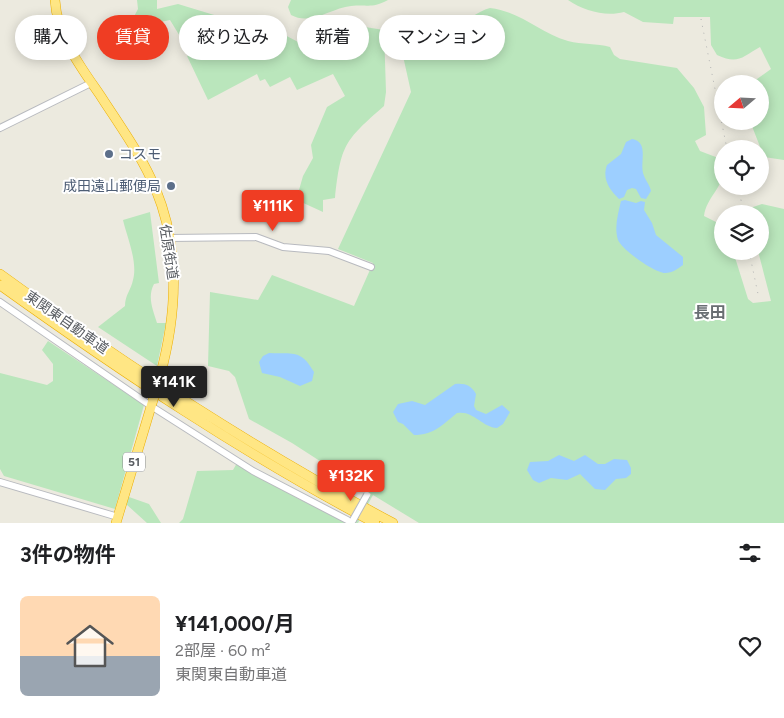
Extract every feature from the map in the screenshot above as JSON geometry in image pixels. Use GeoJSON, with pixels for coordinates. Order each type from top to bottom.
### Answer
{"type":"FeatureCollection","features":[{"type":"Feature","properties":{"kind":"highway","name":"佐原街道"},"geometry":{"type":"LineString","coordinates":[[55,0],[59,21],[68,45],[149,176],[156,191],[169,238],[174,272],[174,310],[160,376],[117,520]]}},
{"type":"Feature","properties":{"kind":"highway","name":"東関東自動車道"},"geometry":{"type":"LineString","coordinates":[[0,274],[183,400],[393,523]]}},
{"type":"Feature","properties":{"kind":"highway","name":"東関東自動車道"},"geometry":{"type":"LineString","coordinates":[[0,285],[163,397],[302,482],[375,523]]}},
{"type":"Feature","properties":{"kind":"street"},"geometry":{"type":"LineString","coordinates":[[0,128],[91,83]]}},
{"type":"Feature","properties":{"kind":"street"},"geometry":{"type":"LineString","coordinates":[[169,238],[256,237],[283,247],[329,251],[371,267]]}},
{"type":"Feature","properties":{"kind":"street"},"geometry":{"type":"LineString","coordinates":[[0,302],[280,487],[351,522],[368,495]]}},
{"type":"Feature","properties":{"kind":"street"},"geometry":{"type":"LineString","coordinates":[[0,482],[117,520]]}},
{"type":"Feature","properties":{"kind":"green space"},"geometry":{"type":"Polygon","coordinates":[[[137,0],[157,0],[157,9],[178,4],[214,15],[179,15],[179,35],[169,20],[169,15],[135,15],[138,9],[137,0]]]}},
{"type":"Feature","properties":{"kind":"green space"},"geometry":{"type":"Polygon","coordinates":[[[291,0],[388,0],[373,5],[343,7],[321,15],[297,15],[297,18],[291,15],[288,7],[291,0]]]}},
{"type":"Feature","properties":{"kind":"green space"},"geometry":{"type":"Polygon","coordinates":[[[568,0],[784,0],[784,160],[769,158],[769,140],[757,140],[754,130],[769,130],[769,75],[763,75],[771,69],[760,47],[735,60],[724,58],[717,55],[711,45],[710,17],[674,17],[673,24],[643,22],[624,12],[610,14],[595,12],[568,0]]]}},
{"type":"Feature","properties":{"kind":"green space"},"geometry":{"type":"Polygon","coordinates":[[[490,8],[501,10],[568,41],[610,47],[614,55],[620,59],[677,68],[694,88],[704,107],[706,135],[695,141],[700,151],[714,156],[714,193],[704,216],[714,221],[714,260],[736,260],[748,299],[753,303],[771,301],[760,260],[769,260],[769,206],[784,209],[784,523],[419,523],[373,495],[358,523],[355,523],[371,494],[292,443],[249,419],[235,377],[229,371],[208,366],[210,292],[258,300],[272,275],[354,306],[373,263],[338,249],[411,92],[404,60],[505,60],[505,15],[476,15],[490,8]]]}},
{"type":"Feature","properties":{"kind":"green space"},"geometry":{"type":"Polygon","coordinates":[[[369,28],[379,29],[379,60],[385,60],[386,92],[384,106],[360,128],[347,145],[340,166],[335,198],[323,200],[323,212],[299,201],[297,197],[303,176],[313,158],[311,145],[327,107],[345,96],[333,74],[297,90],[290,77],[270,87],[265,79],[260,81],[257,74],[208,100],[189,60],[287,60],[287,36],[297,41],[297,60],[369,60],[369,28]]]}},
{"type":"Feature","properties":{"kind":"green space"},"geometry":{"type":"Polygon","coordinates":[[[150,212],[159,283],[154,284],[152,289],[151,304],[157,323],[166,323],[157,366],[98,327],[125,306],[133,280],[133,258],[123,220],[150,212]]]}},
{"type":"Feature","properties":{"kind":"green space"},"geometry":{"type":"Polygon","coordinates":[[[48,341],[144,405],[115,509],[4,476],[0,469],[0,373],[47,385],[53,381],[53,364],[42,350],[48,341]]]}},
{"type":"Feature","properties":{"kind":"green space"},"geometry":{"type":"Polygon","coordinates":[[[237,463],[297,498],[348,523],[179,523],[183,519],[197,471],[233,470],[237,463]]]}},
{"type":"Feature","properties":{"kind":"green space"},"geometry":{"type":"Polygon","coordinates":[[[129,497],[149,504],[161,523],[147,523],[126,504],[129,497]]]}},
{"type":"Feature","properties":{"kind":"water"},"geometry":{"type":"Polygon","coordinates":[[[632,139],[637,141],[642,148],[643,173],[651,191],[646,199],[641,198],[636,189],[632,188],[627,190],[624,197],[619,199],[609,188],[605,175],[607,165],[621,154],[626,142],[632,139]]]}},
{"type":"Feature","properties":{"kind":"water"},"geometry":{"type":"Polygon","coordinates":[[[625,200],[636,203],[645,202],[644,210],[652,223],[656,235],[683,257],[683,265],[670,272],[660,272],[639,260],[621,244],[618,240],[616,225],[621,201],[625,200]]]}},
{"type":"Feature","properties":{"kind":"water"},"geometry":{"type":"Polygon","coordinates":[[[269,353],[296,354],[305,359],[314,372],[312,381],[300,386],[280,377],[262,373],[259,362],[263,356],[269,353]]]}},
{"type":"Feature","properties":{"kind":"water"},"geometry":{"type":"Polygon","coordinates":[[[455,384],[467,385],[472,388],[476,394],[474,406],[476,410],[486,414],[502,405],[510,412],[503,424],[497,428],[492,427],[468,414],[457,413],[432,431],[421,435],[414,435],[403,424],[398,422],[393,412],[398,404],[412,401],[425,405],[455,384]]]}},
{"type":"Feature","properties":{"kind":"water"},"geometry":{"type":"Polygon","coordinates":[[[559,455],[574,461],[585,455],[598,464],[605,464],[614,459],[627,460],[631,468],[631,474],[626,478],[616,479],[605,490],[595,489],[580,474],[567,480],[551,478],[539,483],[533,480],[527,470],[530,462],[548,461],[559,455]]]}},
{"type":"Feature","properties":{"kind":"railway"},"geometry":{"type":"LineString","coordinates":[[701,19],[725,140]]}},
{"type":"Feature","properties":{"kind":"railway"},"geometry":{"type":"LineString","coordinates":[[740,195],[742,205]]}},
{"type":"Feature","properties":{"kind":"railway"},"geometry":{"type":"LineString","coordinates":[[751,260],[758,294]]}},
{"type":"Feature","properties":{"kind":"place","name":"コスモ"},"geometry":{"type":"Point","coordinates":[109,154]}},
{"type":"Feature","properties":{"kind":"place","name":"成田遠山郵便局"},"geometry":{"type":"Point","coordinates":[171,186]}},
{"type":"Feature","properties":{"kind":"district","name":"長田"},"geometry":{"type":"Point","coordinates":[710,312]}}]}
